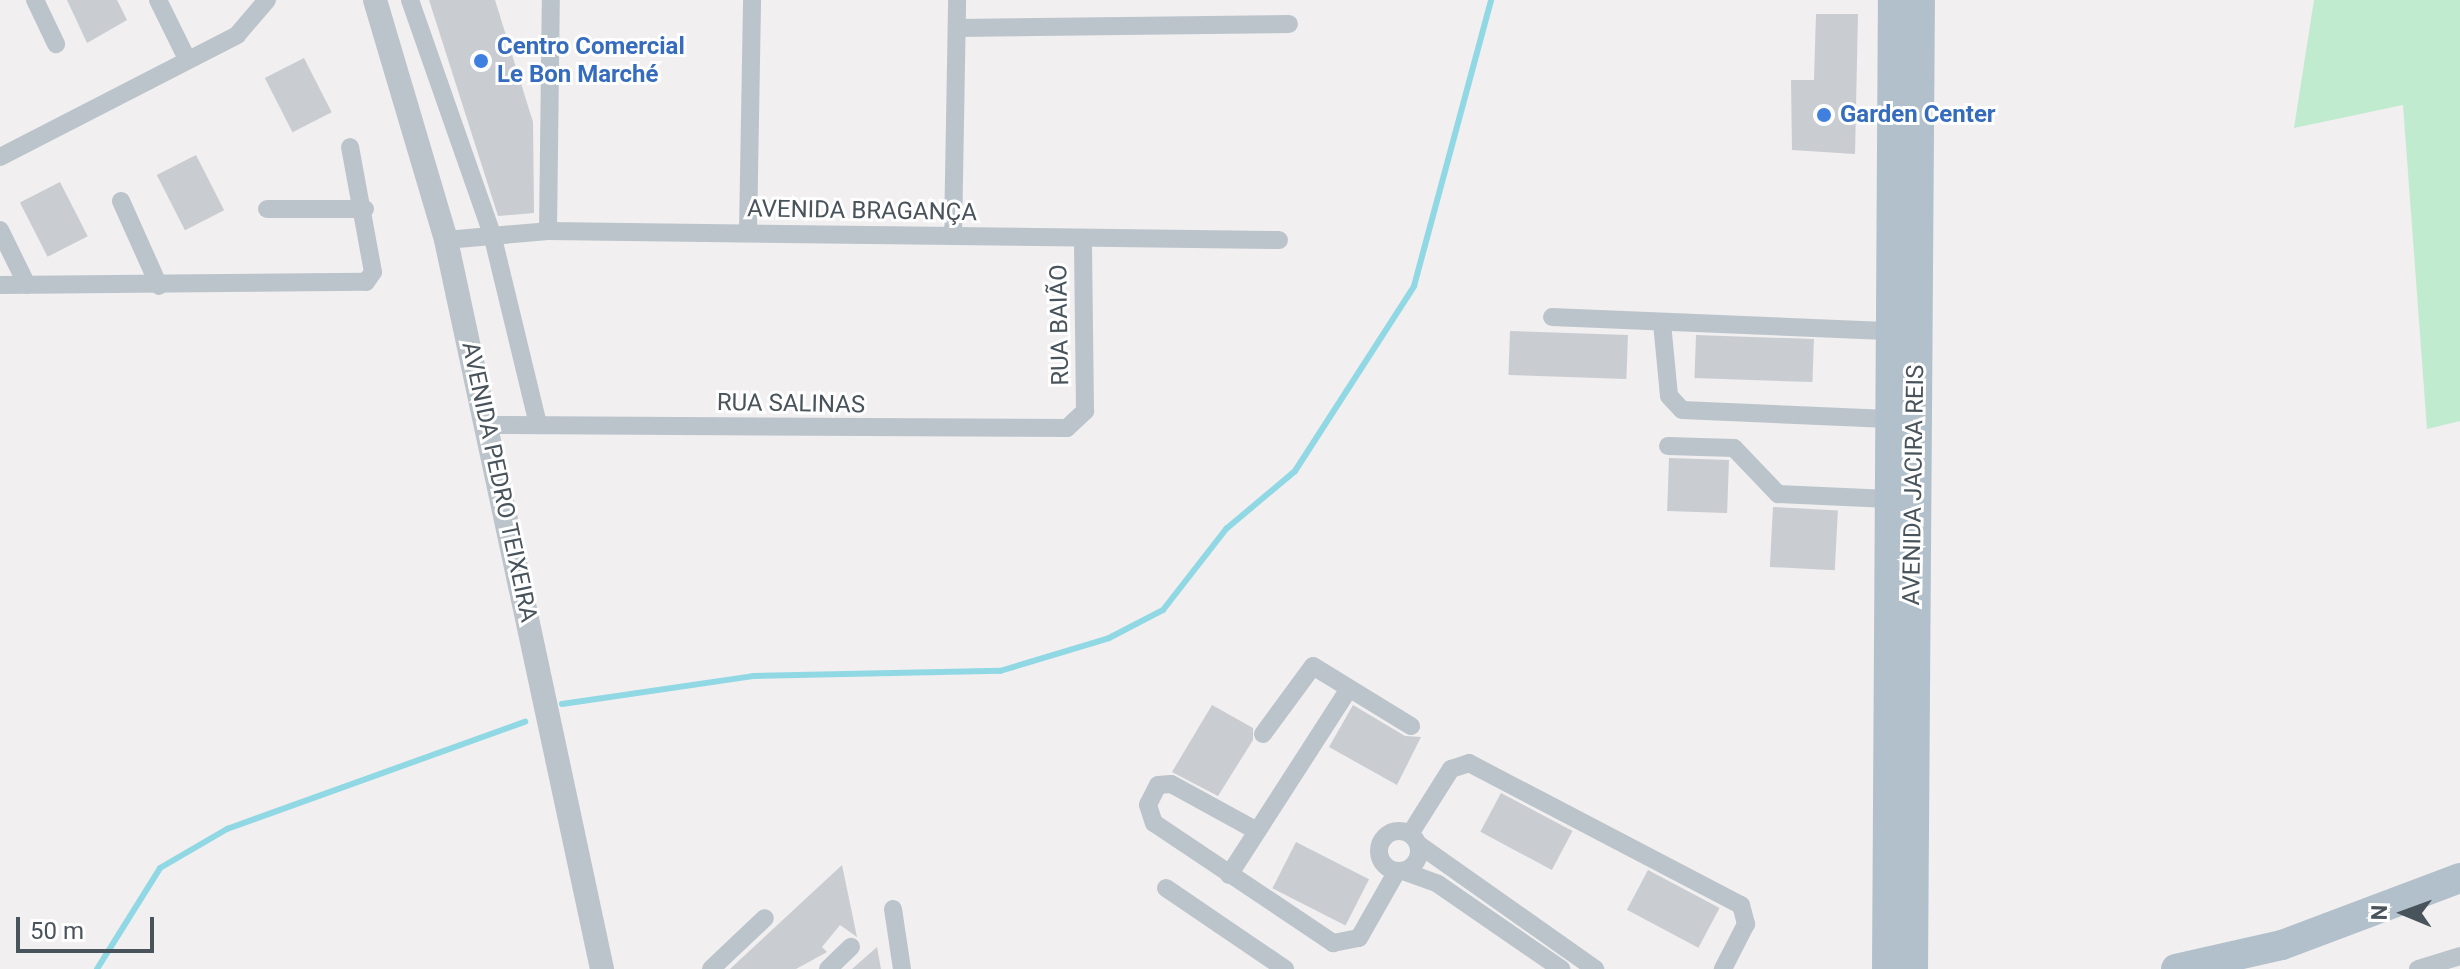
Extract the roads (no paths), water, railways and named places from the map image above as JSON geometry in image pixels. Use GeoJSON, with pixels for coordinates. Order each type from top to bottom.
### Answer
{"type":"FeatureCollection","features":[{"type":"Feature","properties":{"kind":"main road","name":"AVENIDA JACIRA REIS"},"geometry":{"type":"LineString","coordinates":[[1887,969],[1893,0]]}},
{"type":"Feature","properties":{"kind":"main road","name":"AVENIDA JACIRA REIS"},"geometry":{"type":"LineString","coordinates":[[1913,969],[1920,0]]}},
{"type":"Feature","properties":{"kind":"main road"},"geometry":{"type":"LineString","coordinates":[[2245,969],[2333,927],[2460,878]]}},
{"type":"Feature","properties":{"kind":"main road"},"geometry":{"type":"LineString","coordinates":[[2176,969],[2333,927]]}},
{"type":"Feature","properties":{"kind":"street"},"geometry":{"type":"LineString","coordinates":[[35,0],[56,44]]}},
{"type":"Feature","properties":{"kind":"street"},"geometry":{"type":"LineString","coordinates":[[158,0],[187,59]]}},
{"type":"Feature","properties":{"kind":"street"},"geometry":{"type":"LineString","coordinates":[[0,157],[237,35],[267,0]]}},
{"type":"Feature","properties":{"kind":"street","name":"AVENIDA PEDRO TEIXEIRA"},"geometry":{"type":"LineString","coordinates":[[375,0],[446,240],[602,969]]}},
{"type":"Feature","properties":{"kind":"street","name":"AVENIDA PEDRO TEIXEIRA"},"geometry":{"type":"LineString","coordinates":[[410,0],[492,234],[538,424]]}},
{"type":"Feature","properties":{"kind":"street"},"geometry":{"type":"LineString","coordinates":[[548,231],[551,0]]}},
{"type":"Feature","properties":{"kind":"street"},"geometry":{"type":"LineString","coordinates":[[748,233],[752,0]]}},
{"type":"Feature","properties":{"kind":"street"},"geometry":{"type":"LineString","coordinates":[[953,236],[957,0]]}},
{"type":"Feature","properties":{"kind":"street"},"geometry":{"type":"LineString","coordinates":[[957,28],[1289,24]]}},
{"type":"Feature","properties":{"kind":"street"},"geometry":{"type":"LineString","coordinates":[[0,285],[366,282],[373,272],[365,209],[350,147]]}},
{"type":"Feature","properties":{"kind":"street"},"geometry":{"type":"LineString","coordinates":[[121,201],[159,286]]}},
{"type":"Feature","properties":{"kind":"street"},"geometry":{"type":"LineString","coordinates":[[267,209],[365,209]]}},
{"type":"Feature","properties":{"kind":"street","name":"AVENIDA BRAGANÇA"},"geometry":{"type":"LineString","coordinates":[[446,240],[548,231],[1279,240]]}},
{"type":"Feature","properties":{"kind":"street"},"geometry":{"type":"LineString","coordinates":[[1,233],[27,285]]}},
{"type":"Feature","properties":{"kind":"street","name":"RUA BAIÃO"},"geometry":{"type":"LineString","coordinates":[[1083,238],[1085,411]]}},
{"type":"Feature","properties":{"kind":"street"},"geometry":{"type":"LineString","coordinates":[[1552,317],[1892,331]]}},
{"type":"Feature","properties":{"kind":"street"},"geometry":{"type":"LineString","coordinates":[[1662,323],[1669,396],[1682,410],[1889,419]]}},
{"type":"Feature","properties":{"kind":"street","name":"RUA SALINAS"},"geometry":{"type":"LineString","coordinates":[[487,425],[1052,432],[1085,411]]}},
{"type":"Feature","properties":{"kind":"street"},"geometry":{"type":"LineString","coordinates":[[1668,446],[1734,448],[1778,494],[1889,499]]}},
{"type":"Feature","properties":{"kind":"street"},"geometry":{"type":"LineString","coordinates":[[1263,734],[1309,667],[1411,726]]}},
{"type":"Feature","properties":{"kind":"street"},"geometry":{"type":"LineString","coordinates":[[1229,875],[1349,689]]}},
{"type":"Feature","properties":{"kind":"street"},"geometry":{"type":"LineString","coordinates":[[1257,831],[1171,784],[1158,785],[1148,805],[1154,823],[1229,875],[1343,945],[1359,938],[1400,871],[1415,863],[1414,839],[1451,769],[1469,763],[1741,905],[1746,924],[1723,969]]}},
{"type":"Feature","properties":{"kind":"street"},"geometry":{"type":"LineString","coordinates":[[1561,969],[1438,884],[1384,865],[1379,846],[1391,831],[1414,839],[1595,969]]}},
{"type":"Feature","properties":{"kind":"street"},"geometry":{"type":"LineString","coordinates":[[1166,888],[1285,969]]}},
{"type":"Feature","properties":{"kind":"street"},"geometry":{"type":"LineString","coordinates":[[893,909],[902,969]]}},
{"type":"Feature","properties":{"kind":"street"},"geometry":{"type":"LineString","coordinates":[[711,969],[765,918]]}},
{"type":"Feature","properties":{"kind":"street"},"geometry":{"type":"LineString","coordinates":[[828,969],[851,947]]}},
{"type":"Feature","properties":{"kind":"street"},"geometry":{"type":"LineString","coordinates":[[2418,969],[2460,956]]}},
{"type":"Feature","properties":{"kind":"waterway"},"geometry":{"type":"LineString","coordinates":[[562,704],[753,676],[1000,671],[1109,638],[1163,610],[1226,529],[1295,471],[1414,286],[1491,0]]}},
{"type":"Feature","properties":{"kind":"waterway"},"geometry":{"type":"LineString","coordinates":[[97,969],[160,868],[227,829],[525,722]]}},
{"type":"Feature","properties":{"kind":"place","name":"Centro Comercial Le Bon Marché"},"geometry":{"type":"Point","coordinates":[481,61]}},
{"type":"Feature","properties":{"kind":"place","name":"Garden Center"},"geometry":{"type":"Point","coordinates":[1824,115]}}]}
